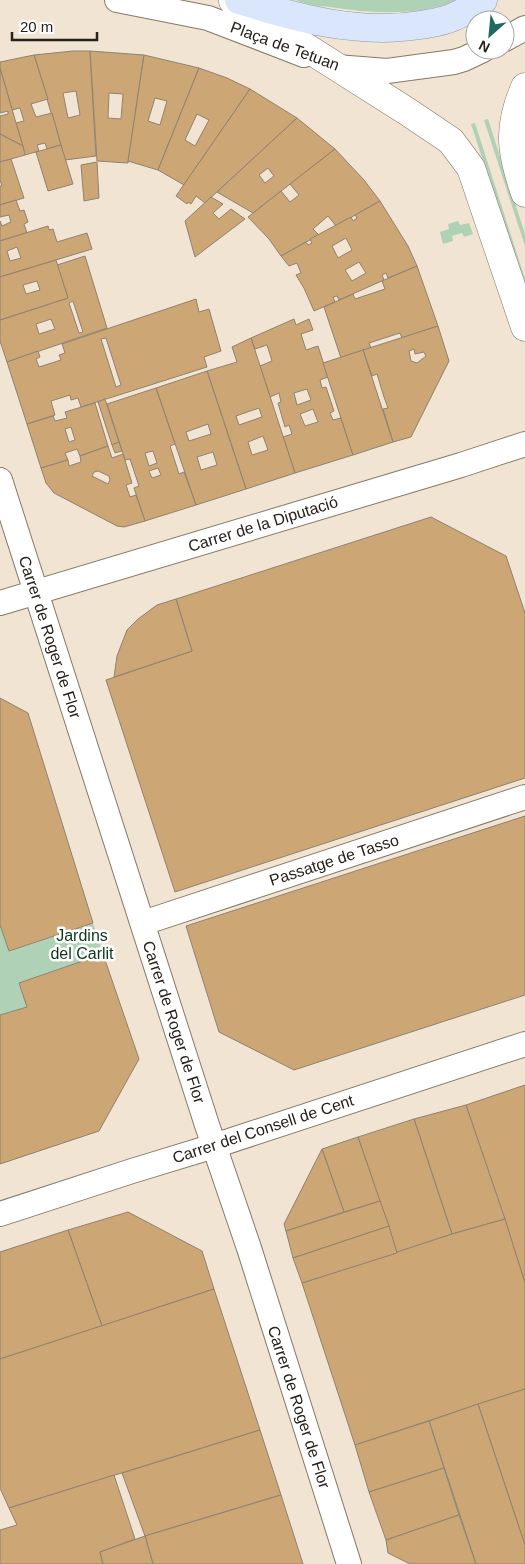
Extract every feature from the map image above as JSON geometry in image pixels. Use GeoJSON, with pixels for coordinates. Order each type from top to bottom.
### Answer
{"type":"FeatureCollection","features":[{"type":"Feature","properties":{"kind":"main road","name":"Plaça de Tetuan"},"geometry":{"type":"LineString","coordinates":[[239,0],[306,20],[362,28],[402,28],[440,22],[483,0]]}},
{"type":"Feature","properties":{"kind":"street","name":"Plaça de Tetuan"},"geometry":{"type":"LineString","coordinates":[[117,0],[208,18],[337,68],[387,72],[465,59]]}},
{"type":"Feature","properties":{"kind":"street"},"geometry":{"type":"LineString","coordinates":[[231,0],[451,141],[471,168],[525,327]]}},
{"type":"Feature","properties":{"kind":"street"},"geometry":{"type":"LineString","coordinates":[[525,87],[514,117],[512,148],[525,193]]}},
{"type":"Feature","properties":{"kind":"street","name":"Carrer de la Diputació"},"geometry":{"type":"LineString","coordinates":[[0,603],[442,471],[525,444]]}},
{"type":"Feature","properties":{"kind":"street","name":"Carrer de Roger de Flor"},"geometry":{"type":"LineString","coordinates":[[0,480],[214,1146],[249,1248],[349,1564]]}},
{"type":"Feature","properties":{"kind":"street","name":"Passatge de Tasso"},"geometry":{"type":"LineString","coordinates":[[143,924],[525,797]]}},
{"type":"Feature","properties":{"kind":"street","name":"Carrer del Consell de Cent"},"geometry":{"type":"LineString","coordinates":[[0,1214],[525,1044]]}},
{"type":"Feature","properties":{"kind":"green space"},"geometry":{"type":"Polygon","coordinates":[[[296,0],[456,0],[427,9],[377,12],[317,6],[296,0]]]}},
{"type":"Feature","properties":{"kind":"green space"},"geometry":{"type":"Polygon","coordinates":[[[488,119],[525,234],[525,246],[484,120],[488,119]]]}},
{"type":"Feature","properties":{"kind":"green space"},"geometry":{"type":"Polygon","coordinates":[[[475,123],[525,279],[525,289],[471,124],[475,123]]]}},
{"type":"Feature","properties":{"kind":"green space"},"geometry":{"type":"Polygon","coordinates":[[[458,221],[460,225],[469,223],[473,234],[464,237],[462,233],[452,236],[453,241],[443,244],[440,232],[449,229],[448,224],[458,221]]]}},
{"type":"Feature","properties":{"kind":"green space","name":"Jardins del Carlit"},"geometry":{"type":"Polygon","coordinates":[[[93,923],[103,954],[20,983],[27,1007],[0,1015],[0,925],[9,951],[93,923]]]}},
{"type":"Feature","properties":{"kind":"building"},"geometry":{"type":"Polygon","coordinates":[[[90,51],[96,156],[65,160],[34,55],[90,51]],[[76,91],[63,93],[68,118],[80,115],[76,91]]]}},
{"type":"Feature","properties":{"kind":"building"},"geometry":{"type":"Polygon","coordinates":[[[90,51],[144,55],[128,163],[97,161],[90,51]],[[109,93],[108,118],[121,119],[123,94],[109,93]]]}},
{"type":"Feature","properties":{"kind":"building"},"geometry":{"type":"Polygon","coordinates":[[[34,55],[48,99],[31,104],[36,117],[52,113],[61,145],[47,149],[45,143],[37,145],[39,151],[25,155],[16,123],[24,121],[20,108],[12,110],[0,62],[34,55]]]}},
{"type":"Feature","properties":{"kind":"building"},"geometry":{"type":"Polygon","coordinates":[[[144,55],[199,68],[158,170],[128,161],[144,55]],[[155,98],[148,121],[160,125],[167,101],[155,98]]]}},
{"type":"Feature","properties":{"kind":"building"},"geometry":{"type":"Polygon","coordinates":[[[0,68],[23,146],[0,134],[0,116],[8,114],[8,111],[0,113],[0,68]]]}},
{"type":"Feature","properties":{"kind":"building"},"geometry":{"type":"Polygon","coordinates":[[[199,68],[250,89],[184,185],[158,170],[199,68]],[[197,114],[185,140],[195,146],[209,120],[197,114]]]}},
{"type":"Feature","properties":{"kind":"building"},"geometry":{"type":"Polygon","coordinates":[[[250,89],[297,118],[205,203],[196,196],[191,204],[188,202],[187,204],[176,196],[250,89]]]}},
{"type":"Feature","properties":{"kind":"building"},"geometry":{"type":"Polygon","coordinates":[[[297,118],[335,149],[253,213],[217,192],[297,118]],[[268,168],[259,175],[265,183],[274,176],[268,168]]]}},
{"type":"Feature","properties":{"kind":"building"},"geometry":{"type":"Polygon","coordinates":[[[0,134],[23,146],[25,155],[0,162],[0,134]]]}},
{"type":"Feature","properties":{"kind":"building"},"geometry":{"type":"Polygon","coordinates":[[[61,145],[73,184],[48,191],[36,152],[61,145]]]}},
{"type":"Feature","properties":{"kind":"building"},"geometry":{"type":"Polygon","coordinates":[[[335,149],[364,180],[380,201],[336,226],[328,216],[313,229],[319,235],[281,256],[269,239],[248,217],[281,191],[290,202],[299,195],[290,184],[335,149]]]}},
{"type":"Feature","properties":{"kind":"building"},"geometry":{"type":"Polygon","coordinates":[[[11,159],[24,198],[0,205],[0,186],[2,186],[0,162],[11,159]]]}},
{"type":"Feature","properties":{"kind":"building"},"geometry":{"type":"Polygon","coordinates":[[[97,162],[99,198],[84,201],[81,165],[97,162]]]}},
{"type":"Feature","properties":{"kind":"building"},"geometry":{"type":"Polygon","coordinates":[[[211,197],[223,204],[213,213],[219,219],[231,209],[245,219],[195,257],[185,221],[211,197]]]}},
{"type":"Feature","properties":{"kind":"building"},"geometry":{"type":"Polygon","coordinates":[[[16,200],[20,211],[24,210],[28,222],[24,224],[27,233],[0,241],[0,221],[2,226],[11,222],[9,215],[0,217],[0,205],[16,200]]]}},
{"type":"Feature","properties":{"kind":"building"},"geometry":{"type":"Polygon","coordinates":[[[380,201],[408,246],[417,266],[388,278],[386,273],[382,275],[384,280],[339,300],[337,296],[333,297],[335,302],[314,311],[296,275],[301,273],[297,263],[289,266],[281,256],[306,242],[308,245],[312,243],[310,239],[351,217],[353,221],[357,218],[355,215],[380,201]],[[346,238],[332,246],[338,258],[352,250],[346,238]],[[359,262],[345,270],[352,281],[366,273],[359,262]]]}},
{"type":"Feature","properties":{"kind":"building"},"geometry":{"type":"Polygon","coordinates":[[[48,226],[49,230],[53,229],[57,242],[87,233],[92,249],[0,277],[0,241],[48,226]],[[17,247],[7,251],[10,261],[21,258],[17,247]]]}},
{"type":"Feature","properties":{"kind":"building"},"geometry":{"type":"Polygon","coordinates":[[[85,256],[107,328],[7,362],[0,341],[0,320],[68,298],[57,265],[85,256]],[[73,301],[69,303],[79,333],[83,332],[73,301]],[[51,319],[36,324],[39,334],[55,329],[51,319]]]}},
{"type":"Feature","properties":{"kind":"building"},"geometry":{"type":"Polygon","coordinates":[[[56,260],[68,298],[0,320],[0,277],[56,260]],[[37,281],[23,285],[26,294],[40,290],[37,281]]]}},
{"type":"Feature","properties":{"kind":"building"},"geometry":{"type":"Polygon","coordinates":[[[417,266],[438,326],[402,338],[400,333],[369,343],[371,348],[341,358],[324,307],[353,294],[355,299],[385,289],[382,281],[417,266]]]}},
{"type":"Feature","properties":{"kind":"building"},"geometry":{"type":"Polygon","coordinates":[[[196,299],[199,312],[209,309],[221,351],[204,357],[207,367],[81,407],[78,398],[71,400],[70,395],[51,401],[55,415],[27,424],[7,362],[38,351],[40,357],[36,359],[39,367],[61,360],[59,355],[65,353],[62,344],[196,299]],[[106,338],[101,339],[116,387],[121,385],[106,338]]]}},
{"type":"Feature","properties":{"kind":"building"},"geometry":{"type":"Polygon","coordinates":[[[294,319],[296,325],[309,319],[313,330],[301,334],[306,350],[318,346],[328,377],[320,380],[322,388],[326,387],[334,411],[330,413],[333,420],[341,418],[353,455],[295,473],[283,437],[292,434],[289,425],[285,427],[278,403],[281,402],[279,393],[270,397],[260,366],[272,361],[267,345],[255,349],[251,338],[294,319]],[[307,389],[294,393],[297,405],[311,400],[307,389]],[[313,409],[300,414],[305,426],[318,422],[313,409]]]}},
{"type":"Feature","properties":{"kind":"building"},"geometry":{"type":"Polygon","coordinates":[[[438,326],[449,361],[411,437],[393,442],[383,409],[388,408],[377,374],[372,376],[363,350],[438,326]],[[414,349],[409,351],[411,361],[417,363],[426,356],[424,352],[415,354],[414,349]]]}},
{"type":"Feature","properties":{"kind":"building"},"geometry":{"type":"Polygon","coordinates":[[[251,338],[295,473],[246,489],[207,371],[237,362],[232,347],[251,338]],[[259,408],[236,416],[239,425],[262,417],[259,408]],[[263,436],[248,442],[252,455],[268,450],[263,436]]]}},
{"type":"Feature","properties":{"kind":"building"},"geometry":{"type":"Polygon","coordinates":[[[363,350],[393,442],[353,455],[323,363],[363,350]]]}},
{"type":"Feature","properties":{"kind":"building"},"geometry":{"type":"Polygon","coordinates":[[[207,371],[246,489],[196,505],[156,388],[207,371]],[[208,424],[186,432],[189,441],[211,434],[208,424]],[[213,452],[197,457],[201,470],[217,465],[213,452]]]}},
{"type":"Feature","properties":{"kind":"building"},"geometry":{"type":"Polygon","coordinates":[[[156,388],[175,444],[170,446],[179,474],[184,472],[196,505],[145,521],[134,488],[139,486],[130,459],[125,460],[107,404],[156,388]],[[153,451],[145,453],[149,466],[157,463],[153,451]],[[158,468],[149,471],[152,478],[161,475],[158,468]]]}},
{"type":"Feature","properties":{"kind":"building"},"geometry":{"type":"Polygon","coordinates":[[[105,399],[119,442],[112,445],[98,402],[105,399]]]}},
{"type":"Feature","properties":{"kind":"building"},"geometry":{"type":"Polygon","coordinates":[[[95,403],[108,446],[80,456],[77,449],[65,453],[68,460],[41,468],[27,424],[53,416],[55,421],[67,418],[65,412],[95,403]],[[71,427],[65,429],[69,442],[75,440],[71,427]]]}},
{"type":"Feature","properties":{"kind":"building"},"geometry":{"type":"Polygon","coordinates":[[[119,442],[122,451],[115,453],[112,445],[119,442]]]}},
{"type":"Feature","properties":{"kind":"building"},"geometry":{"type":"Polygon","coordinates":[[[108,446],[112,458],[123,454],[132,483],[126,485],[130,497],[136,495],[145,521],[124,527],[117,526],[54,493],[46,483],[41,468],[68,460],[69,466],[81,462],[80,456],[108,446]],[[98,471],[94,472],[92,476],[108,484],[109,476],[98,471]]]}},
{"type":"Feature","properties":{"kind":"building"},"geometry":{"type":"Polygon","coordinates":[[[431,517],[506,556],[525,613],[525,778],[175,892],[106,680],[192,651],[176,599],[431,517]]]}},
{"type":"Feature","properties":{"kind":"building"},"geometry":{"type":"Polygon","coordinates":[[[176,599],[192,651],[114,677],[117,656],[127,630],[157,605],[176,599]]]}},
{"type":"Feature","properties":{"kind":"building"},"geometry":{"type":"Polygon","coordinates":[[[0,698],[28,713],[93,923],[9,951],[0,925],[0,698]]]}},
{"type":"Feature","properties":{"kind":"building"},"geometry":{"type":"Polygon","coordinates":[[[525,816],[525,995],[294,1070],[219,1032],[186,926],[525,816]]]}},
{"type":"Feature","properties":{"kind":"building"},"geometry":{"type":"Polygon","coordinates":[[[103,954],[139,1059],[99,1131],[0,1164],[0,1015],[27,1007],[19,983],[103,954]]]}},
{"type":"Feature","properties":{"kind":"building"},"geometry":{"type":"Polygon","coordinates":[[[525,1085],[525,1282],[466,1105],[525,1085]]]}},
{"type":"Feature","properties":{"kind":"building"},"geometry":{"type":"Polygon","coordinates":[[[466,1105],[505,1219],[452,1234],[414,1119],[466,1105]]]}},
{"type":"Feature","properties":{"kind":"building"},"geometry":{"type":"Polygon","coordinates":[[[414,1119],[452,1234],[397,1253],[358,1137],[414,1119]]]}},
{"type":"Feature","properties":{"kind":"building"},"geometry":{"type":"Polygon","coordinates":[[[358,1137],[380,1201],[344,1212],[322,1149],[358,1137]]]}},
{"type":"Feature","properties":{"kind":"building"},"geometry":{"type":"Polygon","coordinates":[[[322,1149],[344,1212],[286,1231],[284,1224],[322,1149]]]}},
{"type":"Feature","properties":{"kind":"building"},"geometry":{"type":"Polygon","coordinates":[[[380,1201],[389,1226],[293,1258],[286,1231],[380,1201]]]}},
{"type":"Feature","properties":{"kind":"building"},"geometry":{"type":"Polygon","coordinates":[[[128,1212],[202,1251],[214,1289],[102,1326],[68,1230],[128,1212]]]}},
{"type":"Feature","properties":{"kind":"building"},"geometry":{"type":"Polygon","coordinates":[[[505,1219],[525,1283],[525,1389],[355,1445],[302,1283],[452,1234],[505,1219]]]}},
{"type":"Feature","properties":{"kind":"building"},"geometry":{"type":"Polygon","coordinates":[[[389,1226],[397,1253],[302,1283],[293,1258],[389,1226]]]}},
{"type":"Feature","properties":{"kind":"building"},"geometry":{"type":"Polygon","coordinates":[[[68,1230],[102,1326],[0,1359],[0,1252],[68,1230]]]}},
{"type":"Feature","properties":{"kind":"building"},"geometry":{"type":"Polygon","coordinates":[[[214,1289],[260,1430],[9,1508],[0,1488],[0,1359],[214,1289]]]}},
{"type":"Feature","properties":{"kind":"building"},"geometry":{"type":"Polygon","coordinates":[[[525,1389],[525,1545],[478,1404],[525,1389]]]}},
{"type":"Feature","properties":{"kind":"building"},"geometry":{"type":"Polygon","coordinates":[[[478,1404],[525,1545],[525,1564],[476,1564],[429,1421],[478,1404]]]}},
{"type":"Feature","properties":{"kind":"building"},"geometry":{"type":"Polygon","coordinates":[[[429,1421],[444,1468],[369,1492],[355,1445],[429,1421]]]}},
{"type":"Feature","properties":{"kind":"building"},"geometry":{"type":"Polygon","coordinates":[[[260,1430],[281,1495],[145,1536],[122,1473],[260,1430]]]}},
{"type":"Feature","properties":{"kind":"building"},"geometry":{"type":"Polygon","coordinates":[[[444,1468],[459,1515],[386,1540],[369,1492],[444,1468]]]}},
{"type":"Feature","properties":{"kind":"building"},"geometry":{"type":"Polygon","coordinates":[[[114,1475],[135,1539],[100,1552],[103,1564],[0,1564],[0,1530],[17,1525],[9,1508],[114,1475]]]}},
{"type":"Feature","properties":{"kind":"building"},"geometry":{"type":"Polygon","coordinates":[[[281,1495],[303,1564],[153,1564],[145,1536],[281,1495]]]}},
{"type":"Feature","properties":{"kind":"building"},"geometry":{"type":"Polygon","coordinates":[[[459,1515],[476,1564],[410,1564],[388,1553],[386,1540],[459,1515]]]}},
{"type":"Feature","properties":{"kind":"building"},"geometry":{"type":"Polygon","coordinates":[[[145,1536],[153,1564],[103,1564],[100,1552],[145,1536]]]}}]}
